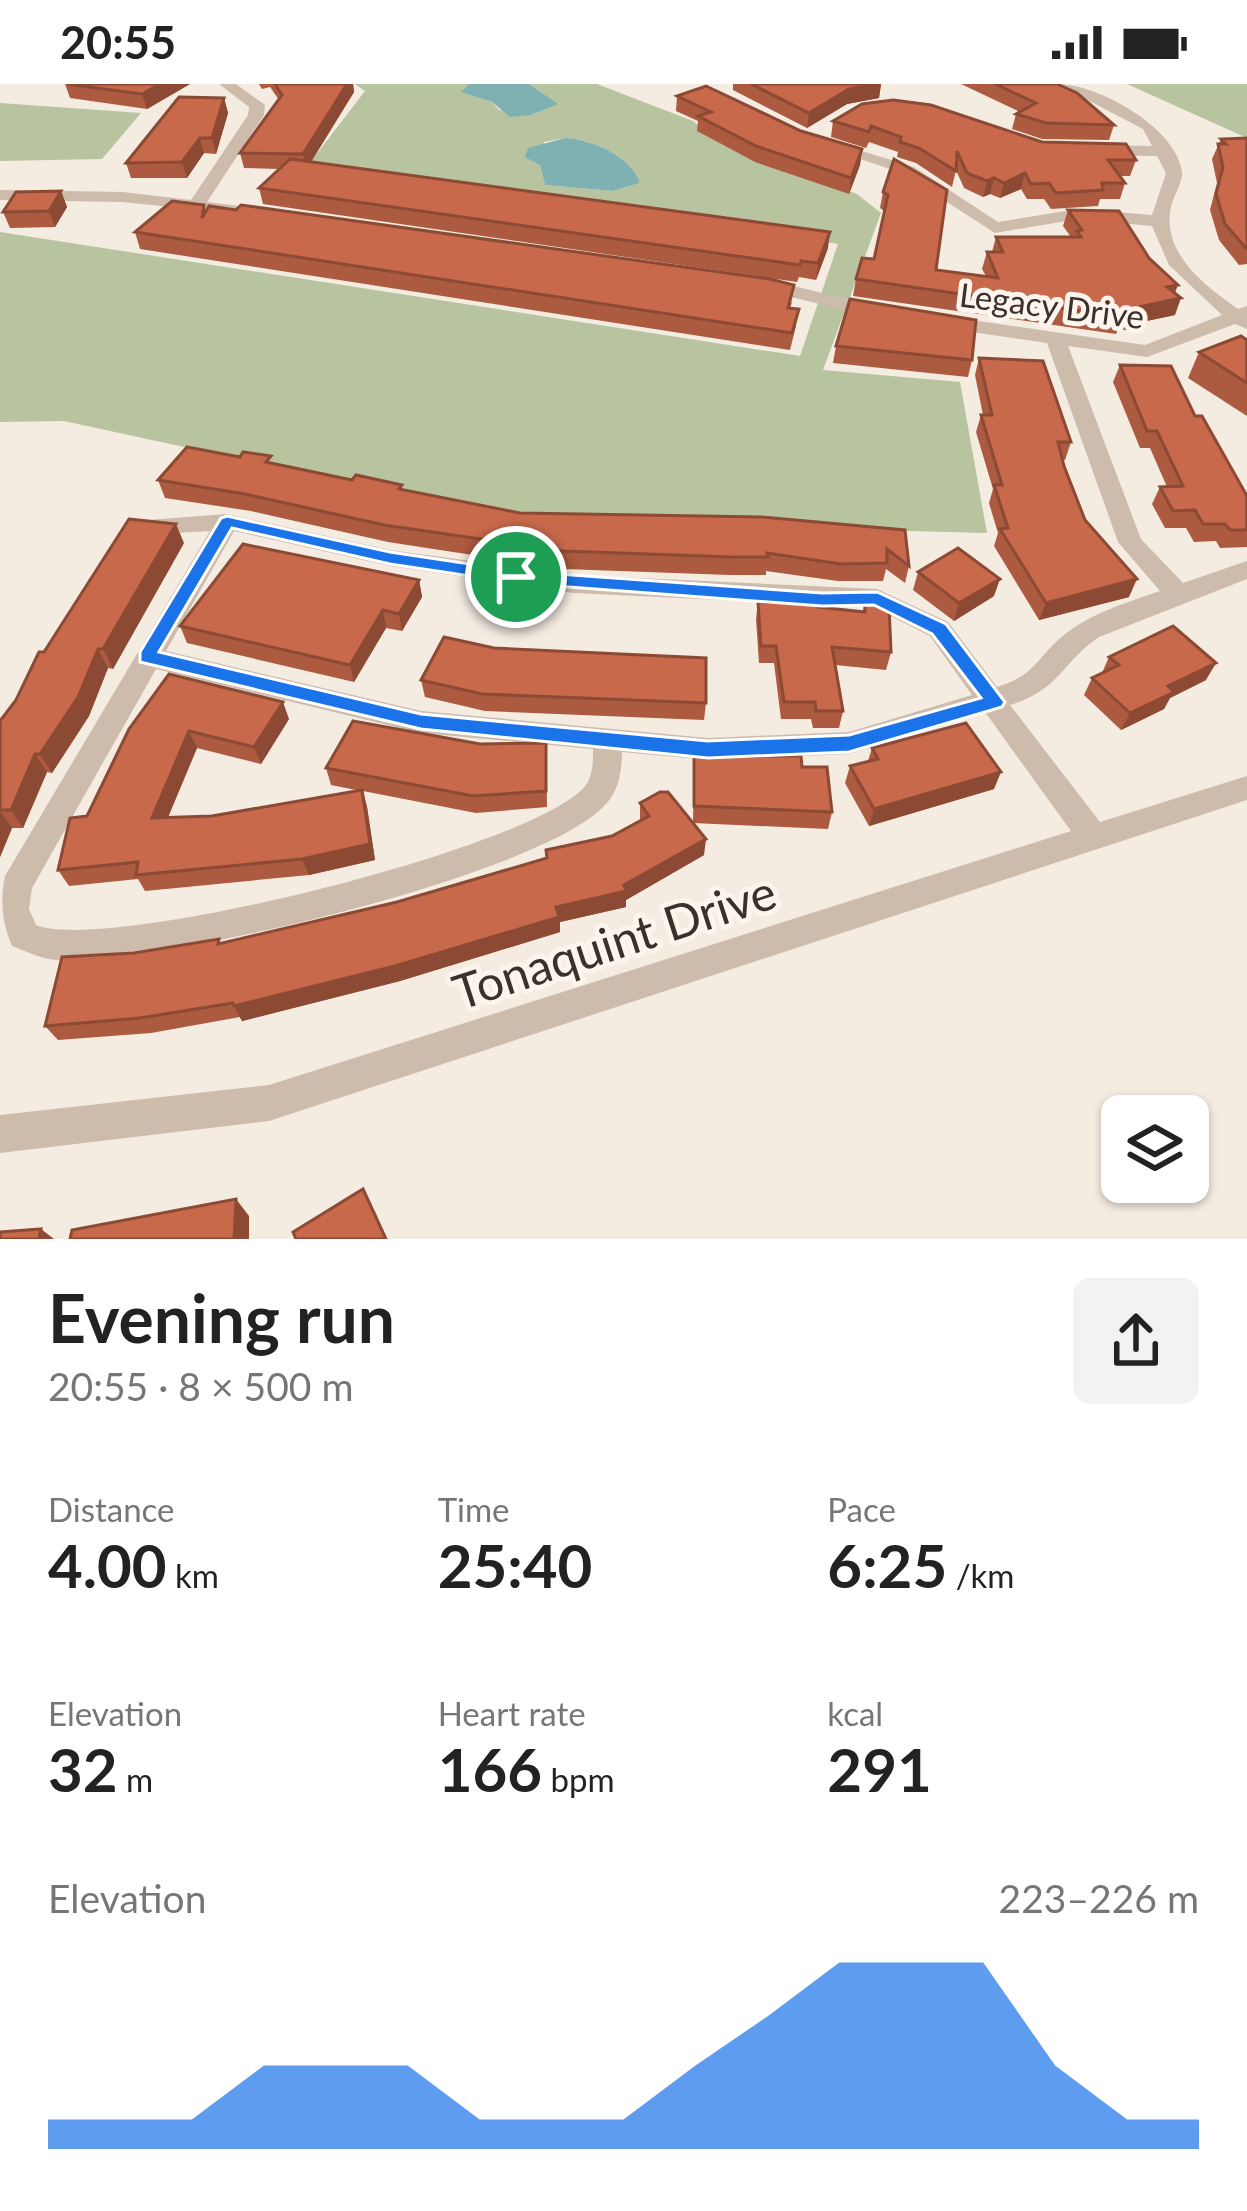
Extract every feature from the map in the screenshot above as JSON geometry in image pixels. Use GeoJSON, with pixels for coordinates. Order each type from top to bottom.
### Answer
{"type":"FeatureCollection","features":[{"type":"Feature","properties":{"kind":"street"},"geometry":{"type":"LineString","coordinates":[[196,205],[256,116],[257,105],[226,84]]}},
{"type":"Feature","properties":{"kind":"street"},"geometry":{"type":"LineString","coordinates":[[1064,84],[1149,126],[1174,173],[1161,222],[1168,251],[1190,280],[1243,317]]}},
{"type":"Feature","properties":{"kind":"street"},"geometry":{"type":"LineString","coordinates":[[815,135],[908,170],[995,228],[1042,215],[1124,215],[1161,222]]}},
{"type":"Feature","properties":{"kind":"street"},"geometry":{"type":"LineString","coordinates":[[1070,149],[1166,151]]}},
{"type":"Feature","properties":{"kind":"street"},"geometry":{"type":"LineString","coordinates":[[0,195],[123,197],[265,214]]}},
{"type":"Feature","properties":{"kind":"street"},"geometry":{"type":"LineString","coordinates":[[746,282],[898,315]]}},
{"type":"Feature","properties":{"kind":"street","name":"Legacy Drive"},"geometry":{"type":"LineString","coordinates":[[921,319],[1148,351],[1243,317]]}},
{"type":"Feature","properties":{"kind":"street"},"geometry":{"type":"LineString","coordinates":[[1056,340],[1130,542],[1180,596]]}},
{"type":"Feature","properties":{"kind":"street"},"geometry":{"type":"LineString","coordinates":[[227,522],[16,886],[13,909],[24,935],[51,945],[98,943],[256,920],[339,899],[523,838],[572,816],[595,796],[608,775],[608,737]]}},
{"type":"Feature","properties":{"kind":"street"},"geometry":{"type":"LineString","coordinates":[[157,526],[227,522],[390,558],[555,582],[877,598],[939,629],[1091,836]]}},
{"type":"Feature","properties":{"kind":"street"},"geometry":{"type":"LineString","coordinates":[[147,657],[421,722],[708,749],[849,743],[1030,688],[1054,670],[1071,642],[1111,620],[1247,570]]}},
{"type":"Feature","properties":{"kind":"street","name":"Tonaquint Drive"},"geometry":{"type":"LineString","coordinates":[[0,1134],[269,1103],[1247,788]]}},
{"type":"Feature","properties":{"kind":"green space"},"geometry":{"type":"Polygon","coordinates":[[[355,84],[469,84],[462,92],[492,102],[499,110],[531,115],[557,104],[529,84],[597,84],[693,121],[721,144],[857,194],[881,213],[823,370],[960,382],[987,533],[527,521],[64,421],[0,422],[0,232],[800,356],[838,244],[305,169],[365,91],[355,84]],[[576,139],[544,142],[540,165],[545,185],[613,191],[640,183],[619,157],[576,139]]]}},
{"type":"Feature","properties":{"kind":"green space"},"geometry":{"type":"Polygon","coordinates":[[[1127,84],[1247,84],[1247,138],[1127,84]]]}},
{"type":"Feature","properties":{"kind":"green space"},"geometry":{"type":"Polygon","coordinates":[[[0,103],[141,113],[102,159],[0,161],[0,103]]]}},
{"type":"Feature","properties":{"kind":"water"},"geometry":{"type":"Polygon","coordinates":[[[469,84],[529,84],[558,104],[510,117],[492,102],[461,92],[469,84]]]}},
{"type":"Feature","properties":{"kind":"water"},"geometry":{"type":"Polygon","coordinates":[[[565,138],[609,151],[628,165],[640,183],[613,191],[545,185],[540,165],[525,157],[528,148],[565,138]]]}},
{"type":"Feature","properties":{"kind":"building"},"geometry":{"type":"Polygon","coordinates":[[[67,84],[160,84],[142,94],[67,84]]]}},
{"type":"Feature","properties":{"kind":"building"},"geometry":{"type":"Polygon","coordinates":[[[275,84],[347,84],[303,154],[240,153],[282,95],[275,84]]]}},
{"type":"Feature","properties":{"kind":"building"},"geometry":{"type":"Polygon","coordinates":[[[751,84],[875,84],[849,89],[809,113],[751,84]]]}},
{"type":"Feature","properties":{"kind":"building"},"geometry":{"type":"Polygon","coordinates":[[[995,84],[1057,84],[1077,93],[1114,125],[1046,123],[1016,114],[1036,103],[995,84]]]}},
{"type":"Feature","properties":{"kind":"building"},"geometry":{"type":"Polygon","coordinates":[[[706,86],[801,131],[862,149],[851,178],[756,146],[698,116],[711,112],[677,96],[706,86]]]}},
{"type":"Feature","properties":{"kind":"building"},"geometry":{"type":"Polygon","coordinates":[[[179,97],[224,98],[212,138],[200,138],[182,162],[126,163],[179,97]]]}},
{"type":"Feature","properties":{"kind":"building"},"geometry":{"type":"Polygon","coordinates":[[[893,100],[931,105],[1042,142],[1126,144],[1136,160],[1108,160],[1125,183],[1102,183],[1103,190],[1056,193],[1049,183],[1031,184],[1025,173],[1004,183],[967,173],[957,151],[956,171],[900,142],[901,137],[871,126],[869,132],[833,121],[862,104],[893,100]]]}},
{"type":"Feature","properties":{"kind":"building"},"geometry":{"type":"Polygon","coordinates":[[[1247,138],[1246,248],[1225,224],[1216,194],[1223,167],[1218,144],[1226,144],[1221,139],[1247,138]]]}},
{"type":"Feature","properties":{"kind":"building"},"geometry":{"type":"Polygon","coordinates":[[[290,159],[830,232],[818,263],[801,261],[800,265],[259,188],[290,159]]]}},
{"type":"Feature","properties":{"kind":"building"},"geometry":{"type":"Polygon","coordinates":[[[894,159],[947,190],[936,270],[998,278],[987,252],[1003,252],[996,237],[1081,237],[1077,231],[1082,230],[1068,210],[1119,211],[1149,258],[1178,285],[1167,287],[1181,298],[1139,307],[1140,315],[1122,312],[1122,317],[856,279],[862,258],[874,259],[888,195],[883,192],[894,159]]]}},
{"type":"Feature","properties":{"kind":"building"},"geometry":{"type":"Polygon","coordinates":[[[61,191],[49,211],[3,212],[16,192],[61,191]]]}},
{"type":"Feature","properties":{"kind":"building"},"geometry":{"type":"Polygon","coordinates":[[[172,201],[204,205],[202,218],[209,206],[236,210],[241,205],[770,279],[794,285],[788,308],[799,309],[792,333],[135,232],[172,201]]]}},
{"type":"Feature","properties":{"kind":"building"},"geometry":{"type":"Polygon","coordinates":[[[850,299],[976,320],[972,360],[836,346],[850,299]]]}},
{"type":"Feature","properties":{"kind":"building"},"geometry":{"type":"Polygon","coordinates":[[[1241,336],[1247,340],[1247,383],[1199,352],[1241,336]]]}},
{"type":"Feature","properties":{"kind":"building"},"geometry":{"type":"Polygon","coordinates":[[[979,358],[1043,361],[1071,442],[1058,442],[1064,466],[1085,520],[1137,579],[1046,603],[1000,529],[1008,528],[994,485],[1002,485],[981,415],[992,415],[979,358]]]}},
{"type":"Feature","properties":{"kind":"building"},"geometry":{"type":"Polygon","coordinates":[[[1120,365],[1171,366],[1195,416],[1202,416],[1247,496],[1247,530],[1203,524],[1195,510],[1173,511],[1160,487],[1183,486],[1157,431],[1147,431],[1120,365]]]}},
{"type":"Feature","properties":{"kind":"building"},"geometry":{"type":"Polygon","coordinates":[[[187,447],[240,457],[243,452],[271,456],[266,462],[352,480],[356,475],[402,485],[399,489],[520,513],[762,517],[905,530],[909,566],[887,549],[887,563],[841,564],[767,553],[768,557],[732,557],[563,551],[384,525],[158,480],[187,447]]]}},
{"type":"Feature","properties":{"kind":"building"},"geometry":{"type":"Polygon","coordinates":[[[129,519],[176,524],[103,649],[98,649],[78,697],[40,754],[35,754],[11,810],[0,810],[0,721],[39,652],[44,652],[129,519]]]}},
{"type":"Feature","properties":{"kind":"building"},"geometry":{"type":"Polygon","coordinates":[[[243,544],[419,580],[399,614],[383,610],[350,665],[180,626],[243,544]]]}},
{"type":"Feature","properties":{"kind":"building"},"geometry":{"type":"Polygon","coordinates":[[[958,548],[1000,579],[959,603],[918,572],[958,548]]]}},
{"type":"Feature","properties":{"kind":"building"},"geometry":{"type":"Polygon","coordinates":[[[758,602],[817,603],[818,607],[865,612],[865,602],[889,605],[891,652],[832,647],[843,711],[816,711],[815,702],[784,702],[776,646],[761,646],[758,602]]]}},
{"type":"Feature","properties":{"kind":"building"},"geometry":{"type":"Polygon","coordinates":[[[1173,626],[1216,663],[1168,686],[1174,692],[1130,713],[1092,678],[1119,665],[1109,657],[1173,626]]]}},
{"type":"Feature","properties":{"kind":"building"},"geometry":{"type":"Polygon","coordinates":[[[444,637],[494,648],[706,658],[706,703],[482,694],[421,680],[444,637]]]}},
{"type":"Feature","properties":{"kind":"building"},"geometry":{"type":"Polygon","coordinates":[[[169,674],[283,702],[254,747],[189,731],[152,818],[212,816],[362,790],[370,844],[302,859],[136,875],[138,862],[58,870],[70,818],[87,816],[129,729],[169,674]]]}},
{"type":"Feature","properties":{"kind":"building"},"geometry":{"type":"Polygon","coordinates":[[[353,721],[480,744],[546,743],[546,791],[473,796],[326,768],[353,721]]]}},
{"type":"Feature","properties":{"kind":"building"},"geometry":{"type":"Polygon","coordinates":[[[966,723],[1001,772],[874,809],[850,766],[878,759],[872,748],[966,723]]]}},
{"type":"Feature","properties":{"kind":"building"},"geometry":{"type":"Polygon","coordinates":[[[694,756],[801,756],[802,767],[827,767],[832,812],[694,806],[694,756]]]}},
{"type":"Feature","properties":{"kind":"building"},"geometry":{"type":"Polygon","coordinates":[[[668,792],[706,839],[624,885],[626,891],[556,907],[559,917],[395,966],[234,1006],[45,1026],[62,957],[134,953],[219,939],[218,944],[397,902],[547,858],[546,850],[612,836],[649,816],[640,803],[668,792]]]}},
{"type":"Feature","properties":{"kind":"building"},"geometry":{"type":"Polygon","coordinates":[[[363,1189],[386,1239],[296,1239],[293,1232],[363,1189]]]}},
{"type":"Feature","properties":{"kind":"building"},"geometry":{"type":"Polygon","coordinates":[[[236,1199],[234,1239],[70,1239],[72,1230],[236,1199]]]}},
{"type":"Feature","properties":{"kind":"building"},"geometry":{"type":"Polygon","coordinates":[[[41,1229],[39,1239],[0,1239],[0,1232],[41,1229]]]}},
{"type":"Feature","properties":{"kind":"route"},"geometry":{"type":"LineString","coordinates":[[227,522],[390,558],[516,577],[822,599],[877,598],[939,629],[995,702],[849,743],[708,749],[421,722],[147,657],[227,522]]}}]}
